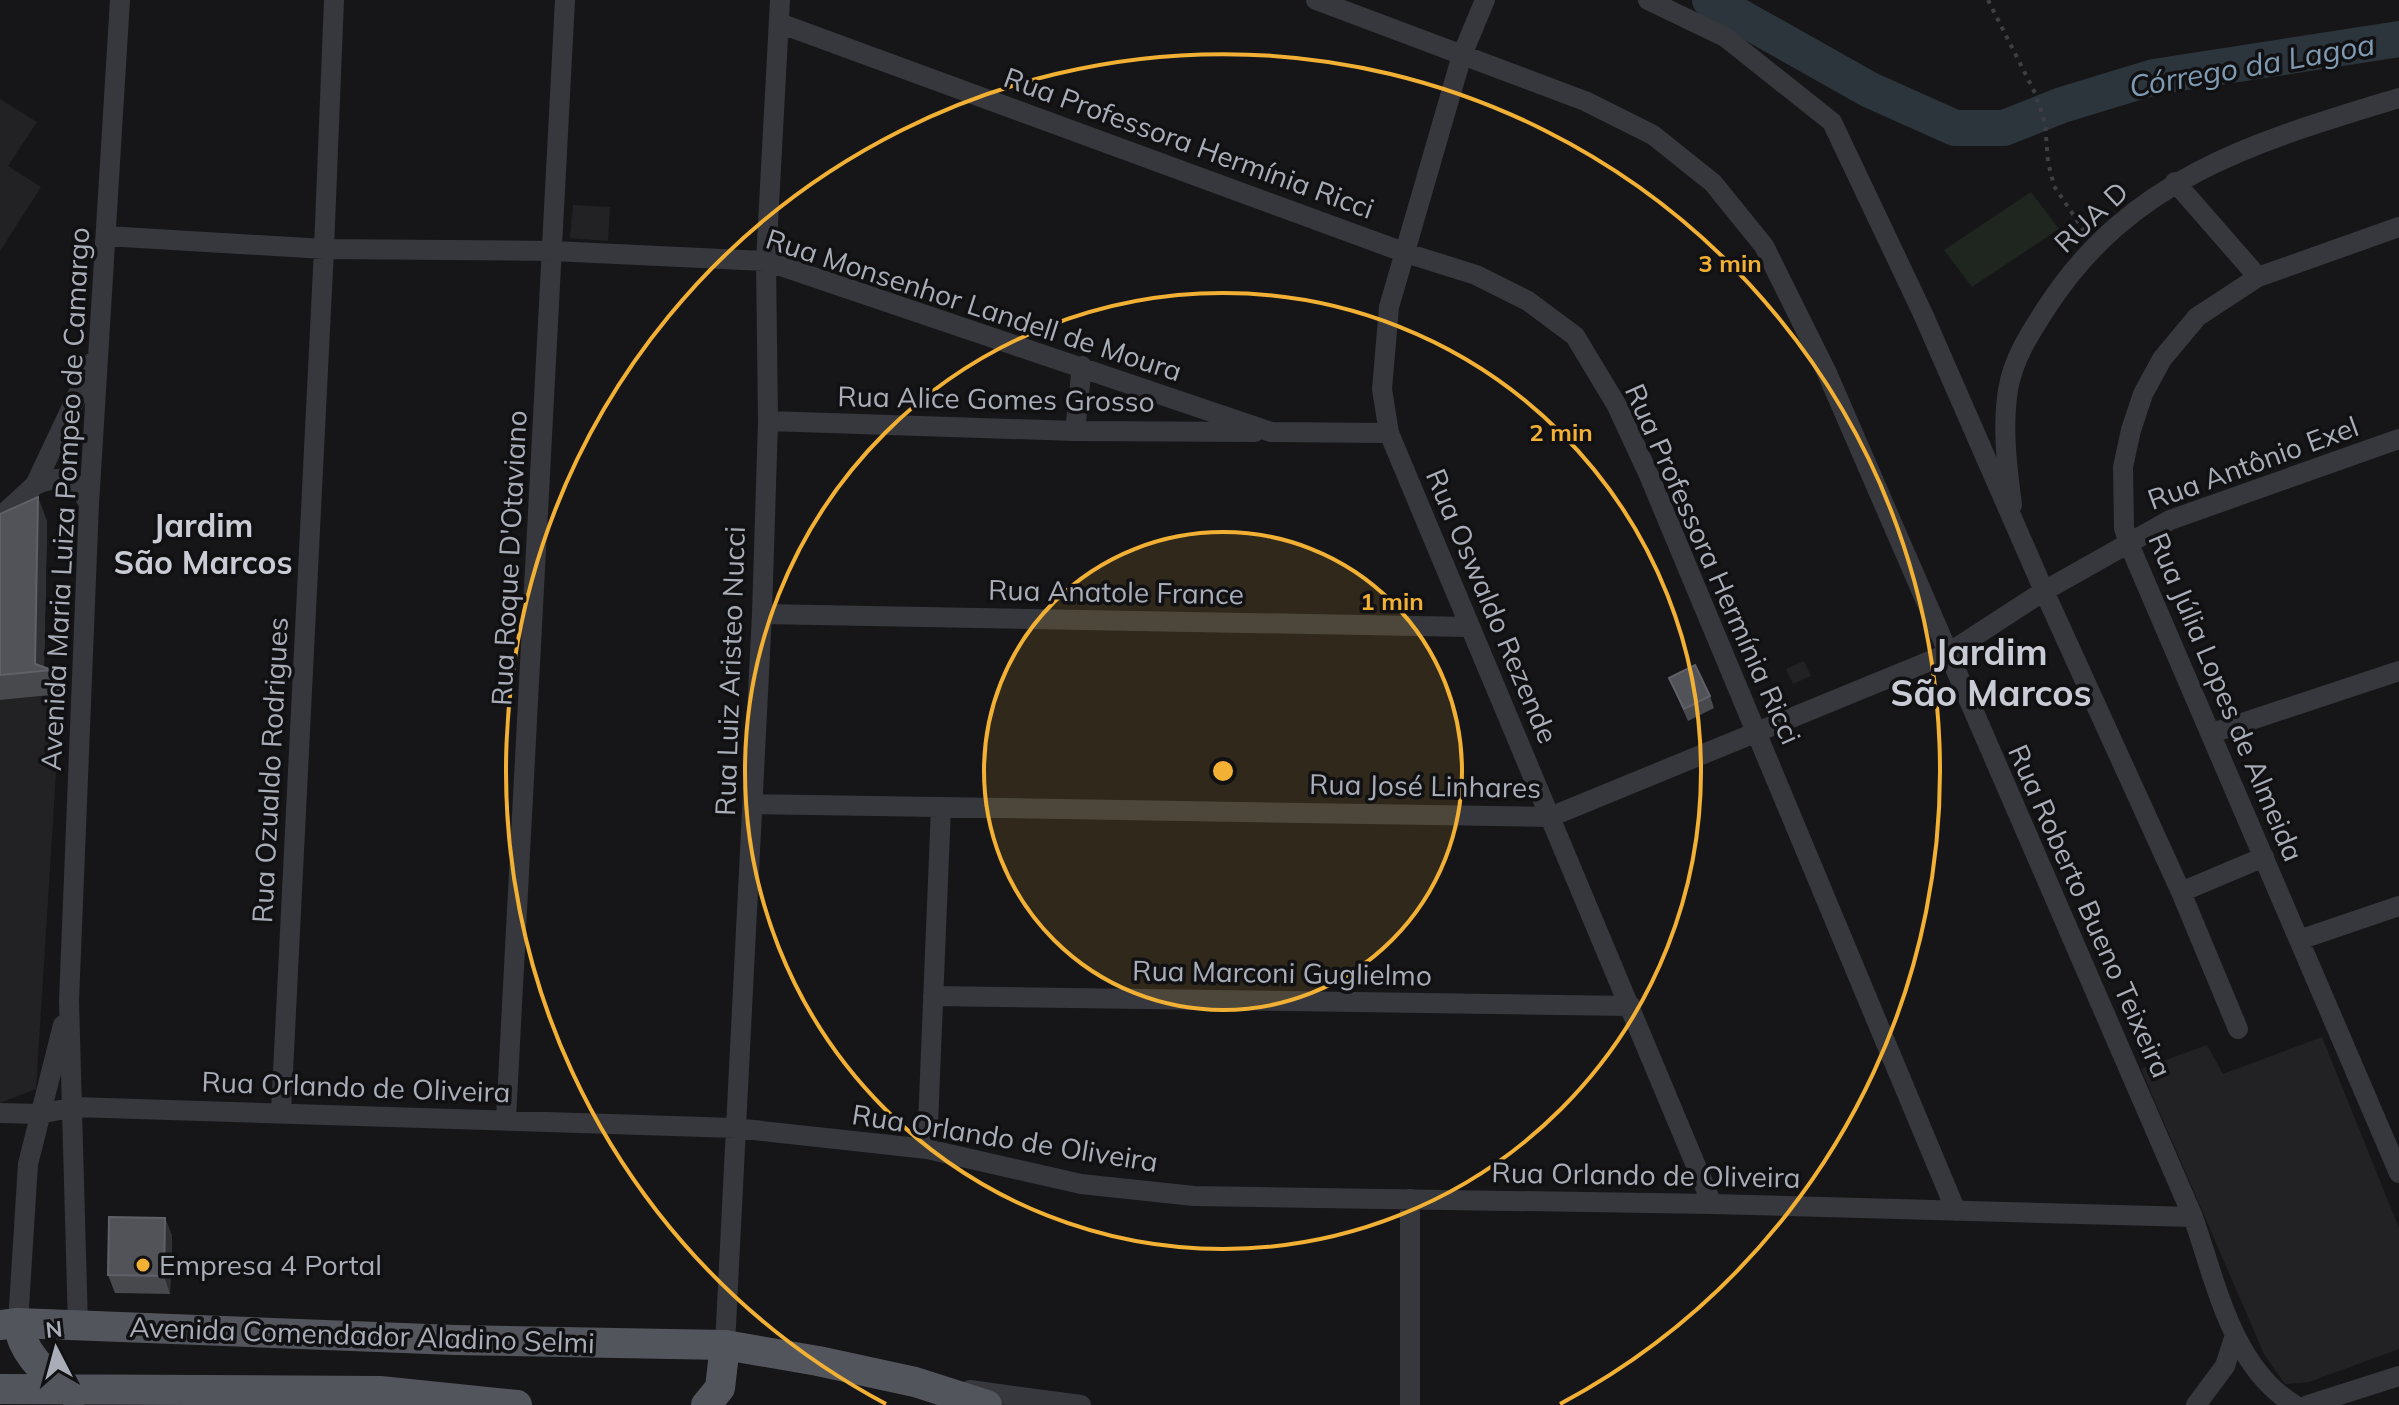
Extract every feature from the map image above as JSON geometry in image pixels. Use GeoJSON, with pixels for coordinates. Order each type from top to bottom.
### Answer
{"type":"FeatureCollection","features":[{"type":"Feature","properties":{"kind":"main road","name":"Avenida Comendador Aladino Selmi"},"geometry":{"type":"LineString","coordinates":[[9,1324],[455,1340],[725,1345],[915,1382],[987,1405]]}},
{"type":"Feature","properties":{"kind":"main road"},"geometry":{"type":"LineString","coordinates":[[9,1324],[19,1333],[29,1353],[79,1397]]}},
{"type":"Feature","properties":{"kind":"main road"},"geometry":{"type":"LineString","coordinates":[[706,1405],[720,1388],[725,1345]]}},
{"type":"Feature","properties":{"kind":"main road","name":"Avenida Comendador Aladino Selmi"},"geometry":{"type":"LineString","coordinates":[[0,1389],[79,1397],[380,1391],[517,1405]]}},
{"type":"Feature","properties":{"kind":"street","name":"Avenida Maria Luiza Pompeo de Camargo"},"geometry":{"type":"LineString","coordinates":[[78,1326],[69,1001],[89,504],[120,0]]}},
{"type":"Feature","properties":{"kind":"street","name":"Rua Ozualdo Rodrigues"},"geometry":{"type":"LineString","coordinates":[[281,1112],[334,0]]}},
{"type":"Feature","properties":{"kind":"street","name":"Rua Roque D'Otaviano"},"geometry":{"type":"LineString","coordinates":[[506,1119],[565,0]]}},
{"type":"Feature","properties":{"kind":"street","name":"Rua Luiz Aristeo Nucci"},"geometry":{"type":"LineString","coordinates":[[725,1345],[762,614],[768,421],[766,261],[780,0]]}},
{"type":"Feature","properties":{"kind":"street","name":"Rua Roberto Bueno Teixeira"},"geometry":{"type":"LineString","coordinates":[[1316,0],[1585,101],[1653,135],[1713,183],[1764,246],[1814,343],[2193,1217],[2235,1335],[2247,1360],[2264,1382],[2295,1405]]}},
{"type":"Feature","properties":{"kind":"street","name":"Rua Oswaldo Rezende"},"geometry":{"type":"LineString","coordinates":[[1485,0],[1462,55],[1389,307],[1383,348],[1382,389],[1389,433],[1712,1204]]}},
{"type":"Feature","properties":{"kind":"street"},"geometry":{"type":"LineString","coordinates":[[1648,0],[1725,37],[1832,122],[1923,314],[2015,528],[2181,892],[2238,1029]]}},
{"type":"Feature","properties":{"kind":"street","name":"Rua Professora Hermínia Ricci"},"geometry":{"type":"LineString","coordinates":[[779,23],[1489,281],[1528,301],[1575,336],[1616,404],[1642,459],[1956,1211]]}},
{"type":"Feature","properties":{"kind":"street","name":"RUA D"},"geometry":{"type":"LineString","coordinates":[[2015,528],[2005,423],[2009,387],[2017,359],[2030,333],[2065,279],[2137,208],[2175,182],[2279,135],[2399,98]]}},
{"type":"Feature","properties":{"kind":"street"},"geometry":{"type":"LineString","coordinates":[[2175,182],[2258,277]]}},
{"type":"Feature","properties":{"kind":"street","name":"Rua Júlia Lopes de Almeida"},"geometry":{"type":"LineString","coordinates":[[2399,227],[2258,277],[2197,317],[2162,359],[2143,394],[2123,467],[2124,528],[2129,544],[2299,940],[2392,1134],[2399,1173]]}},
{"type":"Feature","properties":{"kind":"street","name":"Rua Monsenhor Landell de Moura"},"geometry":{"type":"LineString","coordinates":[[106,236],[324,249],[553,251],[766,261],[1271,432],[1389,433]]}},
{"type":"Feature","properties":{"kind":"street"},"geometry":{"type":"LineString","coordinates":[[35,485],[98,351]]}},
{"type":"Feature","properties":{"kind":"street"},"geometry":{"type":"LineString","coordinates":[[1075,431],[1082,366]]}},
{"type":"Feature","properties":{"kind":"street","name":"Rua Alice Gomes Grosso"},"geometry":{"type":"LineString","coordinates":[[768,421],[1075,431],[1271,432]]}},
{"type":"Feature","properties":{"kind":"street","name":"Rua Antônio Exel"},"geometry":{"type":"LineString","coordinates":[[2129,544],[2170,520],[2399,439]]}},
{"type":"Feature","properties":{"kind":"street"},"geometry":{"type":"LineString","coordinates":[[0,517],[35,485],[49,479],[66,479],[80,487],[89,504]]}},
{"type":"Feature","properties":{"kind":"street","name":"Rua José Linhares"},"geometry":{"type":"LineString","coordinates":[[753,804],[1550,817],[1947,654],[2044,591],[2129,544]]}},
{"type":"Feature","properties":{"kind":"street","name":"Rua Anatole France"},"geometry":{"type":"LineString","coordinates":[[762,614],[1469,627]]}},
{"type":"Feature","properties":{"kind":"street"},"geometry":{"type":"LineString","coordinates":[[2212,733],[2399,671]]}},
{"type":"Feature","properties":{"kind":"street"},"geometry":{"type":"LineString","coordinates":[[927,1149],[941,807]]}},
{"type":"Feature","properties":{"kind":"street"},"geometry":{"type":"LineString","coordinates":[[2181,892],[2264,857]]}},
{"type":"Feature","properties":{"kind":"street"},"geometry":{"type":"LineString","coordinates":[[2299,940],[2399,906]]}},
{"type":"Feature","properties":{"kind":"street","name":"Rua Marconi Guglielmo"},"geometry":{"type":"LineString","coordinates":[[933,996],[1631,1006]]}},
{"type":"Feature","properties":{"kind":"street","name":"Avenida Maria Luiza Pompeo de Camargo"},"geometry":{"type":"LineString","coordinates":[[9,1324],[28,1164],[69,1001]]}},
{"type":"Feature","properties":{"kind":"street","name":"Rua Orlando de Oliveira"},"geometry":{"type":"LineString","coordinates":[[0,1113],[40,1114],[74,1107],[735,1128],[927,1149],[1081,1184],[1180,1194],[2193,1217]]}},
{"type":"Feature","properties":{"kind":"street"},"geometry":{"type":"LineString","coordinates":[[1410,1199],[1410,1405]]}},
{"type":"Feature","properties":{"kind":"street"},"geometry":{"type":"LineString","coordinates":[[2196,1405],[2225,1366],[2235,1335]]}},
{"type":"Feature","properties":{"kind":"street"},"geometry":{"type":"LineString","coordinates":[[2308,1405],[2399,1376]]}},
{"type":"Feature","properties":{"kind":"street"},"geometry":{"type":"LineString","coordinates":[[915,1382],[1081,1405]]}},
{"type":"Feature","properties":{"kind":"path"},"geometry":{"type":"LineString","coordinates":[[1988,0],[2045,123],[2048,162],[2054,186],[2095,247]]}},
{"type":"Feature","properties":{"kind":"shaded area"},"geometry":{"type":"Polygon","coordinates":[[[0,99],[37,122],[8,166],[41,187],[0,251],[0,99]]]}},
{"type":"Feature","properties":{"kind":"shaded area"},"geometry":{"type":"Polygon","coordinates":[[[2031,192],[2059,229],[1972,287],[1944,250],[2031,192]]]}},
{"type":"Feature","properties":{"kind":"shaded area"},"geometry":{"type":"Polygon","coordinates":[[[573,205],[610,207],[608,241],[570,238],[573,205]]]}},
{"type":"Feature","properties":{"kind":"shaded area"},"geometry":{"type":"Polygon","coordinates":[[[1804,661],[1811,676],[1793,684],[1786,669],[1804,661]]]}},
{"type":"Feature","properties":{"kind":"shaded area"},"geometry":{"type":"Polygon","coordinates":[[[61,694],[36,1089],[0,1103],[0,700],[61,694]]]}},
{"type":"Feature","properties":{"kind":"shaded area"},"geometry":{"type":"Polygon","coordinates":[[[2322,1037],[2399,1228],[2399,1349],[2309,1382],[2285,1384],[2264,1354],[2141,1069],[2207,1045],[2223,1074],[2322,1037]]]}},
{"type":"Feature","properties":{"kind":"building"},"geometry":{"type":"Polygon","coordinates":[[[38,497],[35,664],[52,670],[0,675],[0,514],[38,497]]]}},
{"type":"Feature","properties":{"kind":"building"},"geometry":{"type":"Polygon","coordinates":[[[1695,665],[1710,696],[1684,709],[1669,678],[1695,665]]]}},
{"type":"Feature","properties":{"kind":"building","name":"Empresa 4 Portal"},"geometry":{"type":"Polygon","coordinates":[[[109,1217],[165,1218],[164,1276],[108,1275],[109,1217]]]}},
{"type":"Feature","properties":{"kind":"waterway","name":"Córrego da Lagoa"},"geometry":{"type":"LineString","coordinates":[[1710,0],[1870,90],[1955,128],[2004,128],[2062,105],[2154,77],[2399,39]]}},
{"type":"Feature","properties":{"kind":"place","name":"Empresa 4 Portal"},"geometry":{"type":"Point","coordinates":[143,1265]}},
{"type":"Feature","properties":{"kind":"district","name":"Jardim São Marcos"},"geometry":{"type":"Point","coordinates":[203,544]}},
{"type":"Feature","properties":{"kind":"district","name":"Jardim São Marcos"},"geometry":{"type":"Point","coordinates":[1991,672]}}]}
